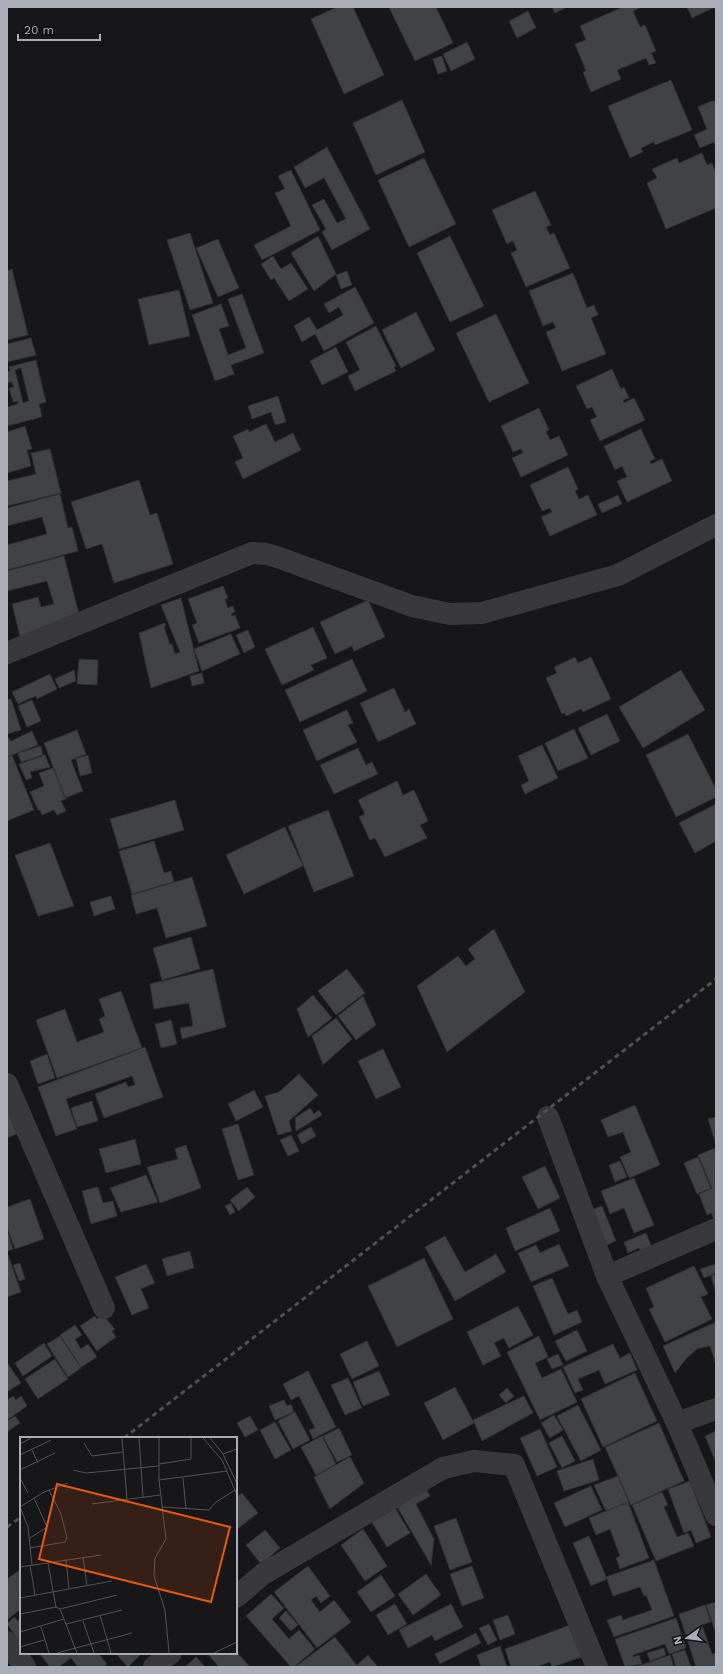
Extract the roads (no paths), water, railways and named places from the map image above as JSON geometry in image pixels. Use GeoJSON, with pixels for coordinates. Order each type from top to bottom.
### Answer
{"type":"FeatureCollection","features":[{"type":"Feature","properties":{"kind":"street"},"geometry":{"type":"LineString","coordinates":[[7,653],[252,553],[266,554],[277,557],[412,606],[450,614],[482,613],[618,575],[716,525]]}},
{"type":"Feature","properties":{"kind":"street"},"geometry":{"type":"LineString","coordinates":[[7,1084],[104,1308]]}},
{"type":"Feature","properties":{"kind":"street"},"geometry":{"type":"LineString","coordinates":[[548,1117],[607,1276],[677,1424],[716,1515]]}},
{"type":"Feature","properties":{"kind":"street"},"geometry":{"type":"LineString","coordinates":[[607,1276],[716,1229]]}},
{"type":"Feature","properties":{"kind":"street"},"geometry":{"type":"LineString","coordinates":[[677,1424],[716,1409]]}},
{"type":"Feature","properties":{"kind":"street"},"geometry":{"type":"LineString","coordinates":[[237,1596],[263,1574],[443,1468],[474,1461],[514,1466],[597,1667]]}},
{"type":"Feature","properties":{"kind":"street"},"geometry":{"type":"LineString","coordinates":[[7,1642],[25,1667]]}},
{"type":"Feature","properties":{"kind":"street"},"geometry":{"type":"LineString","coordinates":[[154,1667],[170,1654]]}},
{"type":"Feature","properties":{"kind":"railway"},"geometry":{"type":"LineString","coordinates":[[125,1437],[716,979]]}},
{"type":"Feature","properties":{"kind":"railway"},"geometry":{"type":"LineString","coordinates":[[7,1527],[20,1518]]}}]}
